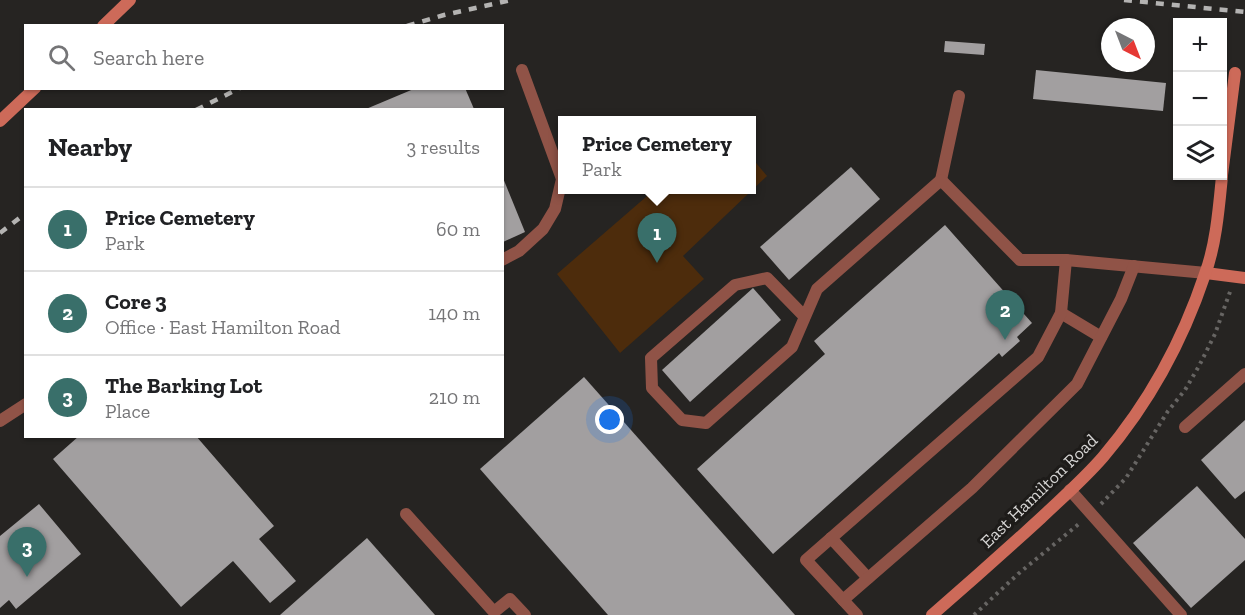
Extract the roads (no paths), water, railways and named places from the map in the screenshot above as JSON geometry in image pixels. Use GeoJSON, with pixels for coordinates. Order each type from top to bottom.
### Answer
{"type":"FeatureCollection","features":[{"type":"Feature","properties":{"kind":"main road"},"geometry":{"type":"LineString","coordinates":[[105,24],[130,0]]}},
{"type":"Feature","properties":{"kind":"main road","name":"East Hamilton Road"},"geometry":{"type":"LineString","coordinates":[[1227,136],[1235,73]]}},
{"type":"Feature","properties":{"kind":"main road"},"geometry":{"type":"LineString","coordinates":[[0,121],[33,90]]}},
{"type":"Feature","properties":{"kind":"main road","name":"East Hamilton Road"},"geometry":{"type":"LineString","coordinates":[[932,615],[1086,476],[1131,421],[1149,394],[1171,355],[1206,273],[1217,222],[1221,180]]}},
{"type":"Feature","properties":{"kind":"main road"},"geometry":{"type":"LineString","coordinates":[[1206,273],[1245,278]]}},
{"type":"Feature","properties":{"kind":"lane"},"geometry":{"type":"LineString","coordinates":[[522,70],[558,168]]}},
{"type":"Feature","properties":{"kind":"lane"},"geometry":{"type":"LineString","coordinates":[[805,317],[767,278],[735,285],[651,358],[652,388],[682,420],[706,423],[792,347],[805,317],[817,289],[941,180],[959,96]]}},
{"type":"Feature","properties":{"kind":"lane"},"geometry":{"type":"LineString","coordinates":[[941,180],[1020,260],[1066,260],[1206,273]]}},
{"type":"Feature","properties":{"kind":"lane"},"geometry":{"type":"LineString","coordinates":[[504,259],[519,251],[543,230],[555,209],[558,194]]}},
{"type":"Feature","properties":{"kind":"lane"},"geometry":{"type":"LineString","coordinates":[[857,615],[806,560],[1038,357],[1061,313],[1066,260]]}},
{"type":"Feature","properties":{"kind":"lane"},"geometry":{"type":"LineString","coordinates":[[843,600],[972,488],[1077,384],[1121,299],[1134,266]]}},
{"type":"Feature","properties":{"kind":"lane"},"geometry":{"type":"LineString","coordinates":[[1061,313],[1101,337]]}},
{"type":"Feature","properties":{"kind":"lane"},"geometry":{"type":"LineString","coordinates":[[1185,427],[1245,374]]}},
{"type":"Feature","properties":{"kind":"lane"},"geometry":{"type":"LineString","coordinates":[[0,421],[24,405]]}},
{"type":"Feature","properties":{"kind":"lane"},"geometry":{"type":"LineString","coordinates":[[1070,490],[1181,615]]}},
{"type":"Feature","properties":{"kind":"lane"},"geometry":{"type":"LineString","coordinates":[[406,514],[494,612],[510,599],[525,615]]}},
{"type":"Feature","properties":{"kind":"lane"},"geometry":{"type":"LineString","coordinates":[[831,538],[868,578]]}},
{"type":"Feature","properties":{"kind":"railway"},"geometry":{"type":"LineString","coordinates":[[414,24],[511,0]]}},
{"type":"Feature","properties":{"kind":"railway"},"geometry":{"type":"LineString","coordinates":[[1124,0],[1245,12]]}},
{"type":"Feature","properties":{"kind":"railway"},"geometry":{"type":"LineString","coordinates":[[200,108],[236,90]]}},
{"type":"Feature","properties":{"kind":"railway"},"geometry":{"type":"LineString","coordinates":[[0,233],[24,215]]}},
{"type":"Feature","properties":{"kind":"place","name":"Price Cemetery"},"geometry":{"type":"Point","coordinates":[657,263]}},
{"type":"Feature","properties":{"kind":"place","name":"Core 3"},"geometry":{"type":"Point","coordinates":[1005,340]}},
{"type":"Feature","properties":{"kind":"place","name":"The Barking Lot"},"geometry":{"type":"Point","coordinates":[27,577]}}]}
